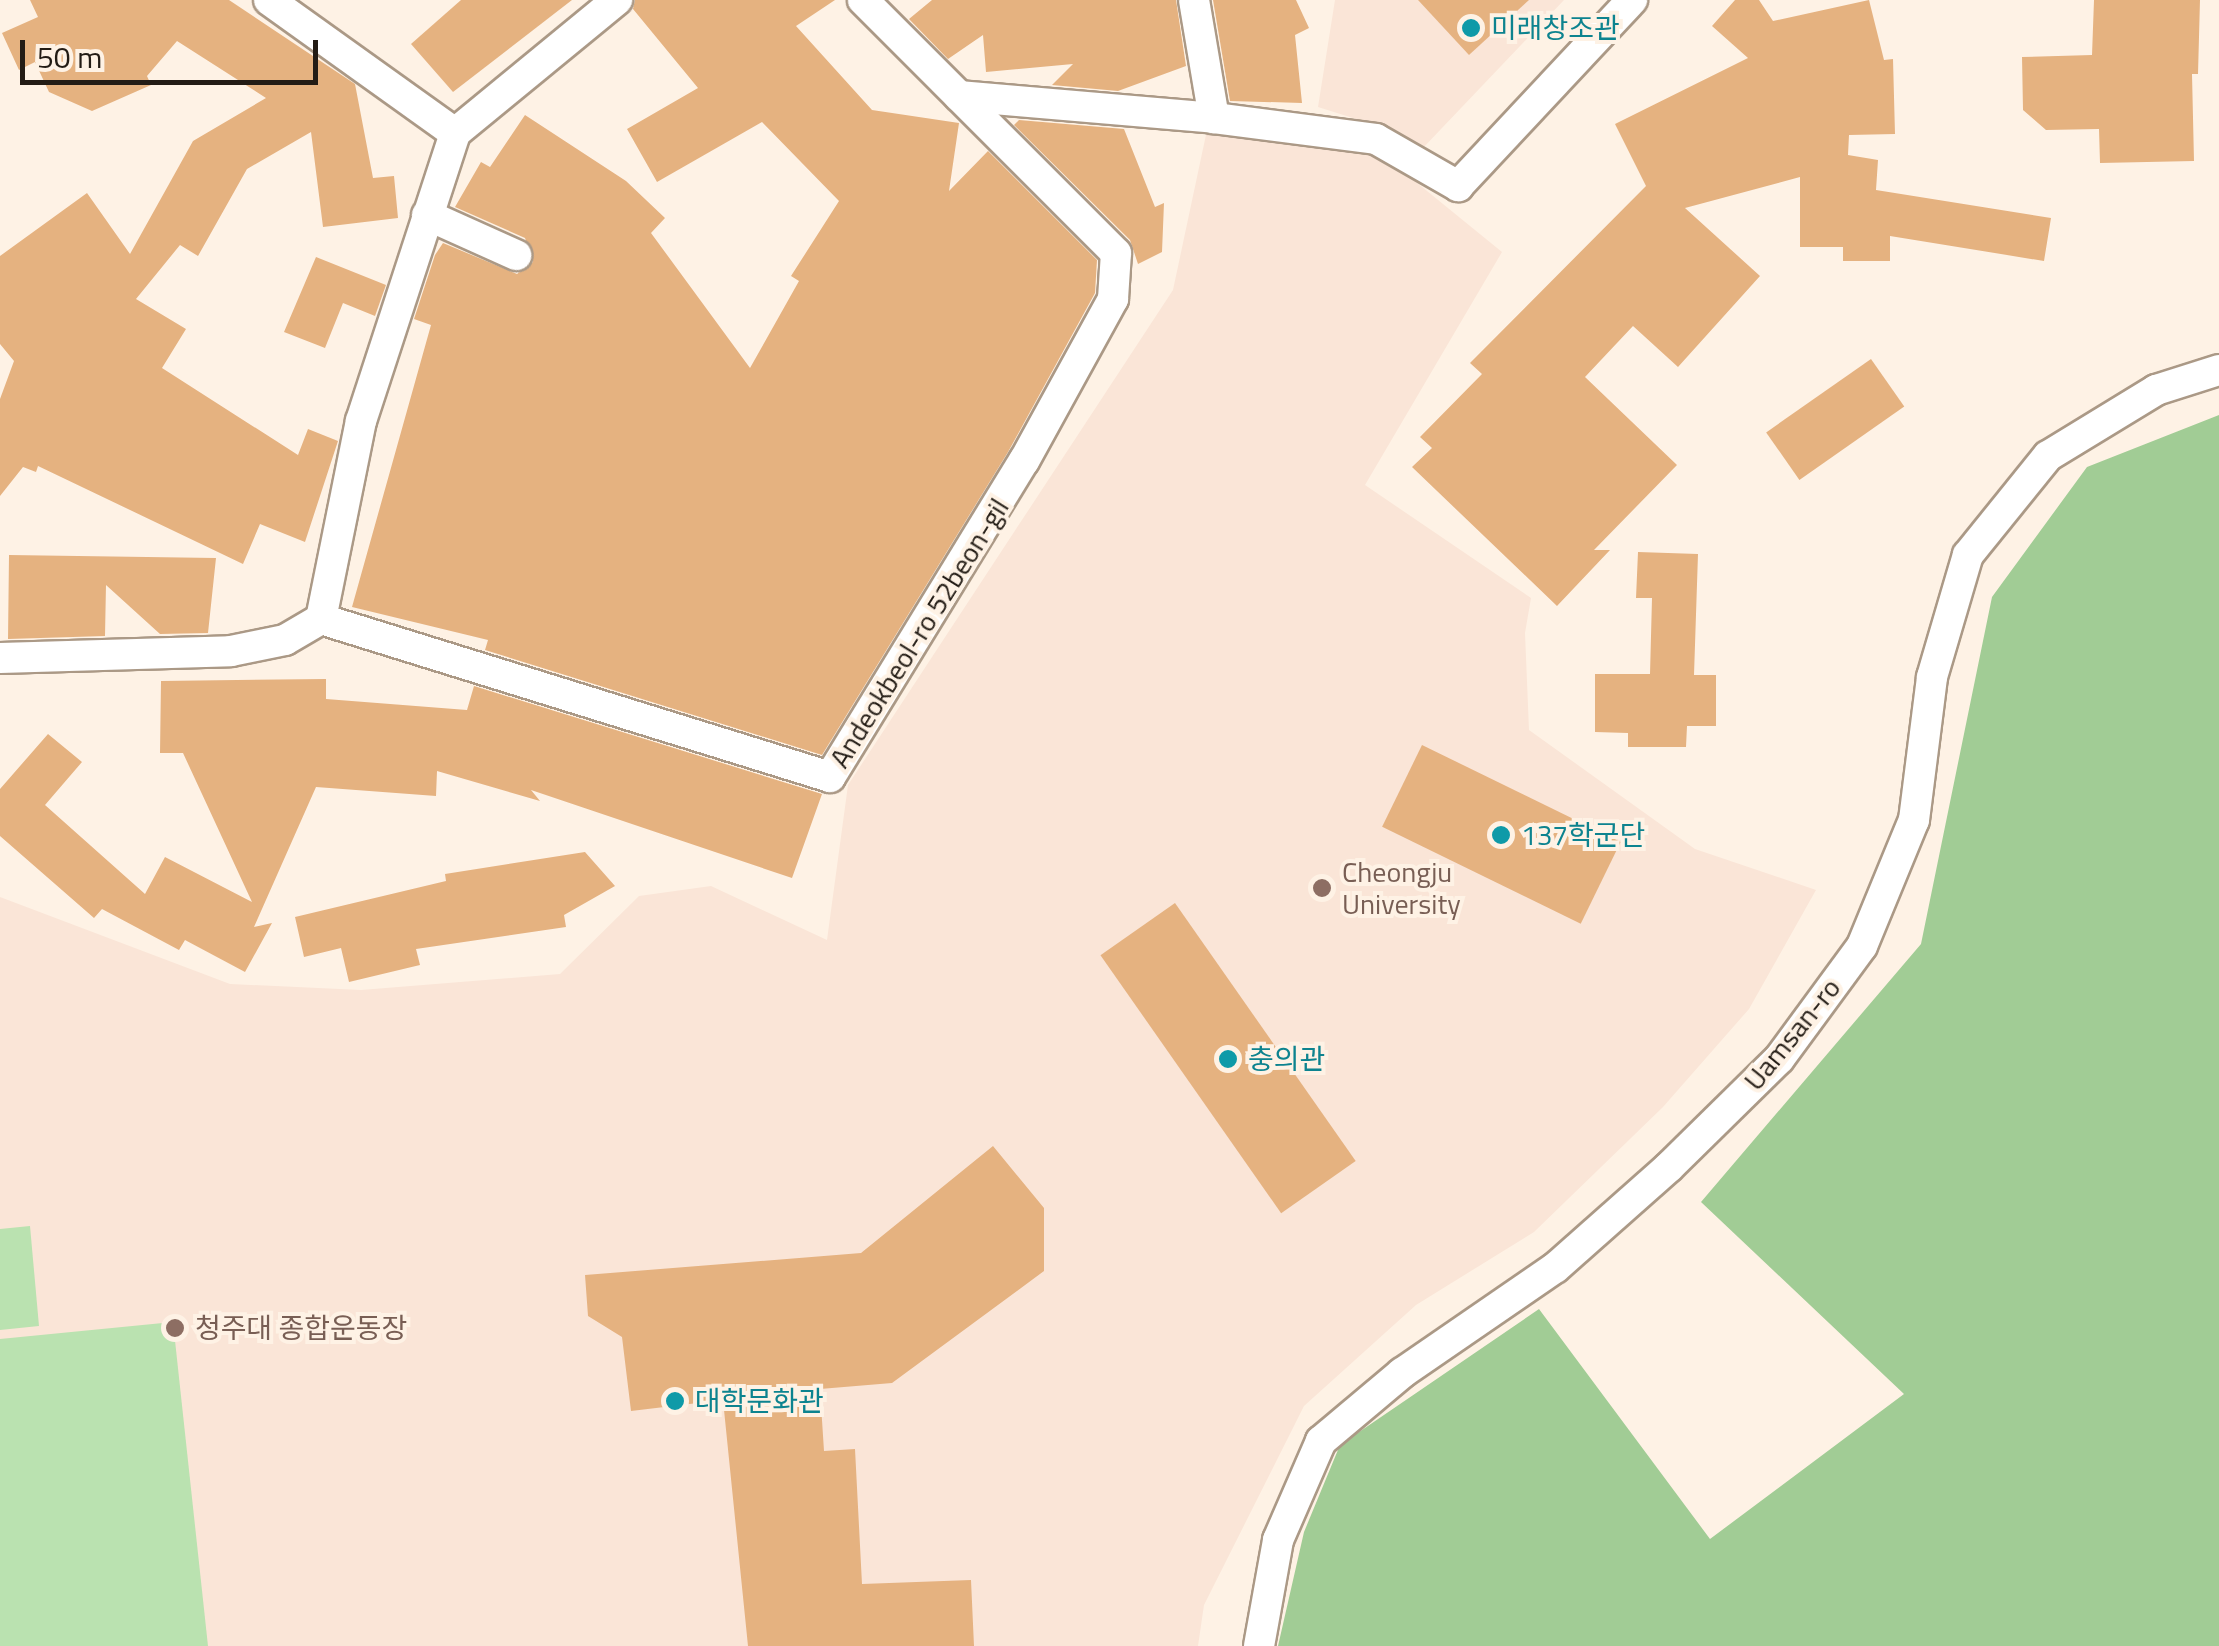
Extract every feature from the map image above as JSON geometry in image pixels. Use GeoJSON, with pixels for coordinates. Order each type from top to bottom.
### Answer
{"type":"FeatureCollection","features":[{"type":"Feature","properties":{"kind":"street"},"geometry":{"type":"LineString","coordinates":[[269,0],[455,134]]}},
{"type":"Feature","properties":{"kind":"street"},"geometry":{"type":"LineString","coordinates":[[0,658],[231,651],[286,640],[322,619],[361,421],[455,134],[617,0]]}},
{"type":"Feature","properties":{"kind":"street","name":"Andeokbeol-ro 52beon-gil"},"geometry":{"type":"LineString","coordinates":[[322,619],[830,777],[1015,477],[1112,299],[1116,253],[863,0]]}},
{"type":"Feature","properties":{"kind":"street"},"geometry":{"type":"LineString","coordinates":[[1194,0],[1214,118]]}},
{"type":"Feature","properties":{"kind":"street"},"geometry":{"type":"LineString","coordinates":[[959,96],[1214,118],[1376,139],[1458,186],[1632,0]]}},
{"type":"Feature","properties":{"kind":"street"},"geometry":{"type":"LineString","coordinates":[[427,215],[516,255]]}},
{"type":"Feature","properties":{"kind":"street","name":"Uamsan-ro"},"geometry":{"type":"LineString","coordinates":[[1258,1646],[1278,1540],[1320,1441],[1402,1373],[1555,1268],[1669,1168],[1778,1060],[1862,946],[1914,820],[1932,677],[1968,555],[2048,456],[2156,390],[2219,370]]}},
{"type":"Feature","properties":{"kind":"shaded area"},"geometry":{"type":"Polygon","coordinates":[[[1335,0],[1564,0],[1422,149],[1388,129],[1318,107],[1335,0]]]}},
{"type":"Feature","properties":{"kind":"shaded area","name":"Cheongju University"},"geometry":{"type":"Polygon","coordinates":[[[1207,130],[1315,137],[1384,156],[1502,252],[1365,485],[1531,598],[1525,633],[1529,730],[1695,849],[1816,890],[1749,1009],[1663,1107],[1534,1232],[1416,1305],[1304,1406],[1204,1605],[1198,1646],[0,1646],[0,897],[230,984],[361,990],[560,974],[639,896],[711,886],[827,940],[848,785],[1173,290],[1207,130]]]}},
{"type":"Feature","properties":{"kind":"green space"},"geometry":{"type":"Polygon","coordinates":[[[2219,415],[2219,1646],[1278,1646],[1304,1532],[1340,1445],[1539,1309],[1710,1539],[1904,1394],[1701,1202],[1921,944],[1992,597],[2087,467],[2219,415]]]}},
{"type":"Feature","properties":{"kind":"green space"},"geometry":{"type":"Polygon","coordinates":[[[30,1226],[39,1326],[0,1330],[0,1229],[30,1226]]]}},
{"type":"Feature","properties":{"kind":"green space"},"geometry":{"type":"Polygon","coordinates":[[[173,1322],[208,1646],[0,1646],[0,1339],[173,1322]]]}},
{"type":"Feature","properties":{"kind":"building"},"geometry":{"type":"Polygon","coordinates":[[[30,0],[229,0],[355,84],[373,178],[394,176],[398,218],[323,227],[311,132],[247,169],[198,256],[180,245],[136,299],[186,329],[162,368],[298,455],[308,429],[338,441],[305,542],[260,524],[243,564],[38,466],[36,472],[23,467],[0,496],[0,399],[14,361],[0,344],[0,256],[87,193],[130,254],[193,141],[266,98],[177,41],[147,76],[151,85],[92,111],[49,92],[35,62],[19,70],[2,33],[38,17],[30,0]]]}},
{"type":"Feature","properties":{"kind":"building"},"geometry":{"type":"Polygon","coordinates":[[[461,0],[572,0],[453,92],[411,44],[461,0]]]}},
{"type":"Feature","properties":{"kind":"building"},"geometry":{"type":"Polygon","coordinates":[[[635,0],[835,0],[796,26],[872,110],[959,123],[949,191],[988,151],[1097,260],[1095,293],[1008,452],[822,755],[485,650],[488,640],[352,607],[431,325],[414,319],[435,255],[443,243],[517,274],[533,262],[525,238],[455,207],[481,162],[490,167],[525,115],[626,181],[665,218],[651,233],[750,368],[799,281],[791,276],[839,201],[762,122],[657,182],[627,129],[698,88],[633,9],[635,0]]]}},
{"type":"Feature","properties":{"kind":"building"},"geometry":{"type":"Polygon","coordinates":[[[932,0],[1176,0],[1186,66],[1118,91],[1052,85],[1073,64],[986,72],[983,35],[948,59],[909,19],[932,0]]]}},
{"type":"Feature","properties":{"kind":"building"},"geometry":{"type":"Polygon","coordinates":[[[1213,0],[1296,0],[1309,28],[1295,35],[1302,103],[1230,101],[1213,0]]]}},
{"type":"Feature","properties":{"kind":"building","name":"미래창조관"},"geometry":{"type":"Polygon","coordinates":[[[1418,0],[1529,0],[1469,55],[1418,0]]]}},
{"type":"Feature","properties":{"kind":"building"},"geometry":{"type":"Polygon","coordinates":[[[1735,0],[1759,0],[1773,21],[1869,0],[1884,60],[1893,59],[1895,134],[1849,135],[1848,155],[1878,160],[1876,190],[2051,218],[2044,261],[1890,236],[1890,261],[1843,261],[1843,247],[1800,247],[1800,177],[1685,208],[1760,276],[1678,367],[1633,326],[1585,377],[1677,465],[1594,550],[1610,550],[1557,606],[1412,467],[1432,448],[1420,437],[1482,374],[1470,363],[1646,186],[1615,124],[1748,58],[1712,26],[1735,0]]]}},
{"type":"Feature","properties":{"kind":"building"},"geometry":{"type":"Polygon","coordinates":[[[2094,0],[2200,0],[2198,74],[2192,74],[2194,161],[2100,163],[2099,129],[2046,130],[2023,110],[2022,57],[2092,55],[2094,0]]]}},
{"type":"Feature","properties":{"kind":"building"},"geometry":{"type":"Polygon","coordinates":[[[1019,120],[1124,129],[1155,207],[1164,203],[1162,252],[1138,264],[1130,240],[1014,125],[1019,120]]]}},
{"type":"Feature","properties":{"kind":"building"},"geometry":{"type":"Polygon","coordinates":[[[316,257],[386,285],[375,316],[343,303],[325,348],[284,332],[316,257]]]}},
{"type":"Feature","properties":{"kind":"building"},"geometry":{"type":"Polygon","coordinates":[[[1871,359],[1904,407],[1799,480],[1766,432],[1871,359]]]}},
{"type":"Feature","properties":{"kind":"building"},"geometry":{"type":"Polygon","coordinates":[[[1638,552],[1698,554],[1694,675],[1716,675],[1716,726],[1687,726],[1686,747],[1628,747],[1628,733],[1595,732],[1595,674],[1650,674],[1652,598],[1636,598],[1638,552]]]}},
{"type":"Feature","properties":{"kind":"building"},"geometry":{"type":"Polygon","coordinates":[[[9,555],[216,558],[208,633],[160,634],[106,585],[105,636],[8,639],[9,555]]]}},
{"type":"Feature","properties":{"kind":"building"},"geometry":{"type":"Polygon","coordinates":[[[326,679],[326,699],[467,710],[474,686],[822,794],[792,878],[531,790],[540,801],[437,771],[436,796],[316,787],[254,927],[272,923],[245,972],[185,940],[179,950],[102,909],[94,918],[0,836],[0,789],[48,734],[82,762],[45,805],[145,894],[165,857],[252,902],[183,753],[160,753],[161,681],[326,679]]]}},
{"type":"Feature","properties":{"kind":"building","name":"137학군단"},"geometry":{"type":"Polygon","coordinates":[[[1422,745],[1621,842],[1581,924],[1382,827],[1422,745]]]}},
{"type":"Feature","properties":{"kind":"building"},"geometry":{"type":"Polygon","coordinates":[[[585,852],[615,886],[564,915],[566,927],[416,949],[420,965],[349,982],[341,948],[304,957],[295,917],[446,881],[445,874],[585,852]]]}},
{"type":"Feature","properties":{"kind":"building","name":"충의관"},"geometry":{"type":"Polygon","coordinates":[[[1175,903],[1356,1161],[1281,1213],[1100,955],[1175,903]]]}},
{"type":"Feature","properties":{"kind":"building","name":"대학문화관"},"geometry":{"type":"Polygon","coordinates":[[[993,1146],[1044,1208],[1044,1271],[892,1383],[820,1389],[824,1451],[855,1449],[862,1584],[971,1580],[974,1646],[748,1646],[723,1400],[631,1411],[622,1337],[588,1316],[585,1275],[861,1253],[993,1146]]]}},
{"type":"Feature","properties":{"kind":"place","name":"미래창조관"},"geometry":{"type":"Point","coordinates":[1471,28]}},
{"type":"Feature","properties":{"kind":"place","name":"137학군단"},"geometry":{"type":"Point","coordinates":[1501,835]}},
{"type":"Feature","properties":{"kind":"place","name":"Cheongju University"},"geometry":{"type":"Point","coordinates":[1322,888]}},
{"type":"Feature","properties":{"kind":"place","name":"충의관"},"geometry":{"type":"Point","coordinates":[1228,1059]}},
{"type":"Feature","properties":{"kind":"place","name":"청주대 종합운동장"},"geometry":{"type":"Point","coordinates":[175,1328]}},
{"type":"Feature","properties":{"kind":"place","name":"대학문화관"},"geometry":{"type":"Point","coordinates":[675,1401]}}]}
